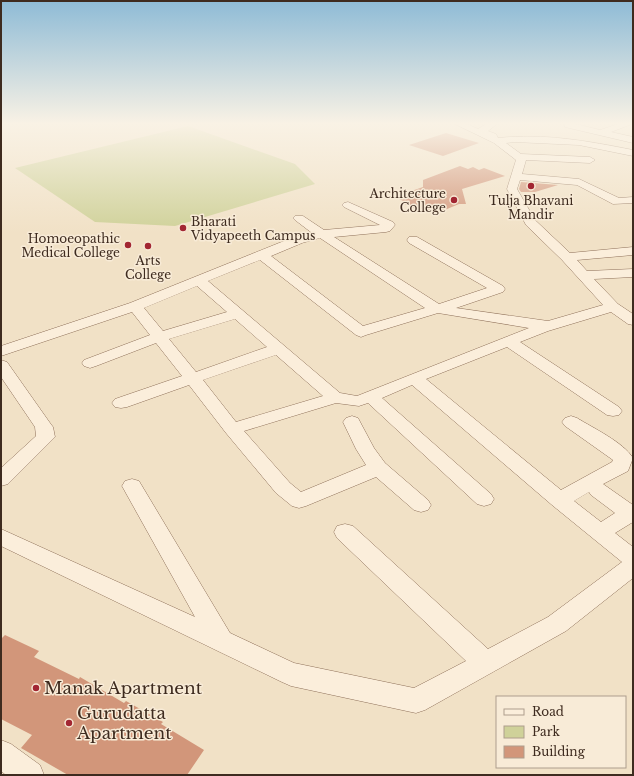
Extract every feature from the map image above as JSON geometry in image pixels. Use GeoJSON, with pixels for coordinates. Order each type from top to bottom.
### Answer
{"type":"FeatureCollection","features":[{"type":"Feature","properties":{"kind":"street"},"geometry":{"type":"LineString","coordinates":[[521,160],[512,189],[530,222],[566,256],[614,307],[633,321]]}},
{"type":"Feature","properties":{"kind":"street"},"geometry":{"type":"LineString","coordinates":[[516,177],[579,182],[617,202],[633,200]]}},
{"type":"Feature","properties":{"kind":"street"},"geometry":{"type":"LineString","coordinates":[[597,204],[621,206],[633,210]]}},
{"type":"Feature","properties":{"kind":"street"},"geometry":{"type":"LineString","coordinates":[[1,351],[135,306],[298,240],[322,234],[386,228],[389,225],[348,205]]}},
{"type":"Feature","properties":{"kind":"street"},"geometry":{"type":"LineString","coordinates":[[298,218],[437,309],[548,326]]}},
{"type":"Feature","properties":{"kind":"street"},"geometry":{"type":"LineString","coordinates":[[262,254],[361,332],[498,289],[413,240]]}},
{"type":"Feature","properties":{"kind":"street"},"geometry":{"type":"LineString","coordinates":[[566,256],[633,251]]}},
{"type":"Feature","properties":{"kind":"street"},"geometry":{"type":"LineString","coordinates":[[583,275],[633,273]]}},
{"type":"Feature","properties":{"kind":"street"},"geometry":{"type":"LineString","coordinates":[[199,280],[236,314],[335,398]]}},
{"type":"Feature","properties":{"kind":"street"},"geometry":{"type":"LineString","coordinates":[[135,306],[232,430],[283,488],[299,502],[378,468]]}},
{"type":"Feature","properties":{"kind":"street"},"geometry":{"type":"LineString","coordinates":[[232,430],[335,398],[359,401],[548,326],[614,307]]}},
{"type":"Feature","properties":{"kind":"street"},"geometry":{"type":"LineString","coordinates":[[90,363],[159,337],[236,314]]}},
{"type":"Feature","properties":{"kind":"street"},"geometry":{"type":"LineString","coordinates":[[508,341],[613,411]]}},
{"type":"Feature","properties":{"kind":"street"},"geometry":{"type":"LineString","coordinates":[[121,403],[278,349]]}},
{"type":"Feature","properties":{"kind":"street"},"geometry":{"type":"LineString","coordinates":[[1,365],[44,428],[46,437],[1,479]]}},
{"type":"Feature","properties":{"kind":"street"},"geometry":{"type":"LineString","coordinates":[[414,378],[559,500],[633,559]]}},
{"type":"Feature","properties":{"kind":"street"},"geometry":{"type":"LineString","coordinates":[[370,396],[484,499]]}},
{"type":"Feature","properties":{"kind":"street"},"geometry":{"type":"LineString","coordinates":[[352,422],[365,449],[378,468],[421,505]]}},
{"type":"Feature","properties":{"kind":"street"},"geometry":{"type":"LineString","coordinates":[[559,500],[621,466],[623,458],[572,422]]}},
{"type":"Feature","properties":{"kind":"street"},"geometry":{"type":"LineString","coordinates":[[132,486],[221,641]]}},
{"type":"Feature","properties":{"kind":"street"},"geometry":{"type":"LineString","coordinates":[[598,490],[630,514],[600,532]]}},
{"type":"Feature","properties":{"kind":"street"},"geometry":{"type":"LineString","coordinates":[[345,532],[486,663]]}},
{"type":"Feature","properties":{"kind":"street"},"geometry":{"type":"LineString","coordinates":[[1,536],[291,674],[416,701],[557,624],[633,566]]}},
{"type":"Feature","properties":{"kind":"street"},"geometry":{"type":"LineString","coordinates":[[1,754],[30,775]]}},
{"type":"Feature","properties":{"kind":"green space"},"geometry":{"type":"Polygon","coordinates":[[[47,160],[284,160],[295,164],[315,184],[175,226],[95,222],[15,168],[47,160]]]}},
{"type":"Feature","properties":{"kind":"building"},"geometry":{"type":"Polygon","coordinates":[[[460,166],[468,169],[473,167],[479,170],[484,168],[505,176],[462,189],[466,204],[459,204],[435,214],[422,209],[419,210],[402,203],[406,202],[394,197],[423,187],[423,180],[460,166]]]}},
{"type":"Feature","properties":{"kind":"building","name":"Tulja Bhavani Mandir"},"geometry":{"type":"Polygon","coordinates":[[[521,182],[558,185],[535,192],[521,192],[519,189],[521,182]]]}},
{"type":"Feature","properties":{"kind":"building"},"geometry":{"type":"Polygon","coordinates":[[[5,635],[39,651],[34,657],[79,679],[80,677],[124,703],[126,701],[163,722],[161,724],[204,750],[187,775],[68,775],[21,748],[32,735],[1,719],[1,639],[5,635]]]}},
{"type":"Feature","properties":{"kind":"place","name":"Tulja Bhavani Mandir"},"geometry":{"type":"Point","coordinates":[531,186]}},
{"type":"Feature","properties":{"kind":"place","name":"Architecture College"},"geometry":{"type":"Point","coordinates":[454,200]}},
{"type":"Feature","properties":{"kind":"place","name":"Bharati Vidyapeeth Campus"},"geometry":{"type":"Point","coordinates":[183,228]}},
{"type":"Feature","properties":{"kind":"place","name":"Homoeopathic Medical College"},"geometry":{"type":"Point","coordinates":[128,245]}},
{"type":"Feature","properties":{"kind":"place","name":"Arts College"},"geometry":{"type":"Point","coordinates":[148,246]}},
{"type":"Feature","properties":{"kind":"place","name":"Manak Apartment"},"geometry":{"type":"Point","coordinates":[36,688]}},
{"type":"Feature","properties":{"kind":"place","name":"Gurudatta Apartment"},"geometry":{"type":"Point","coordinates":[69,723]}}]}
